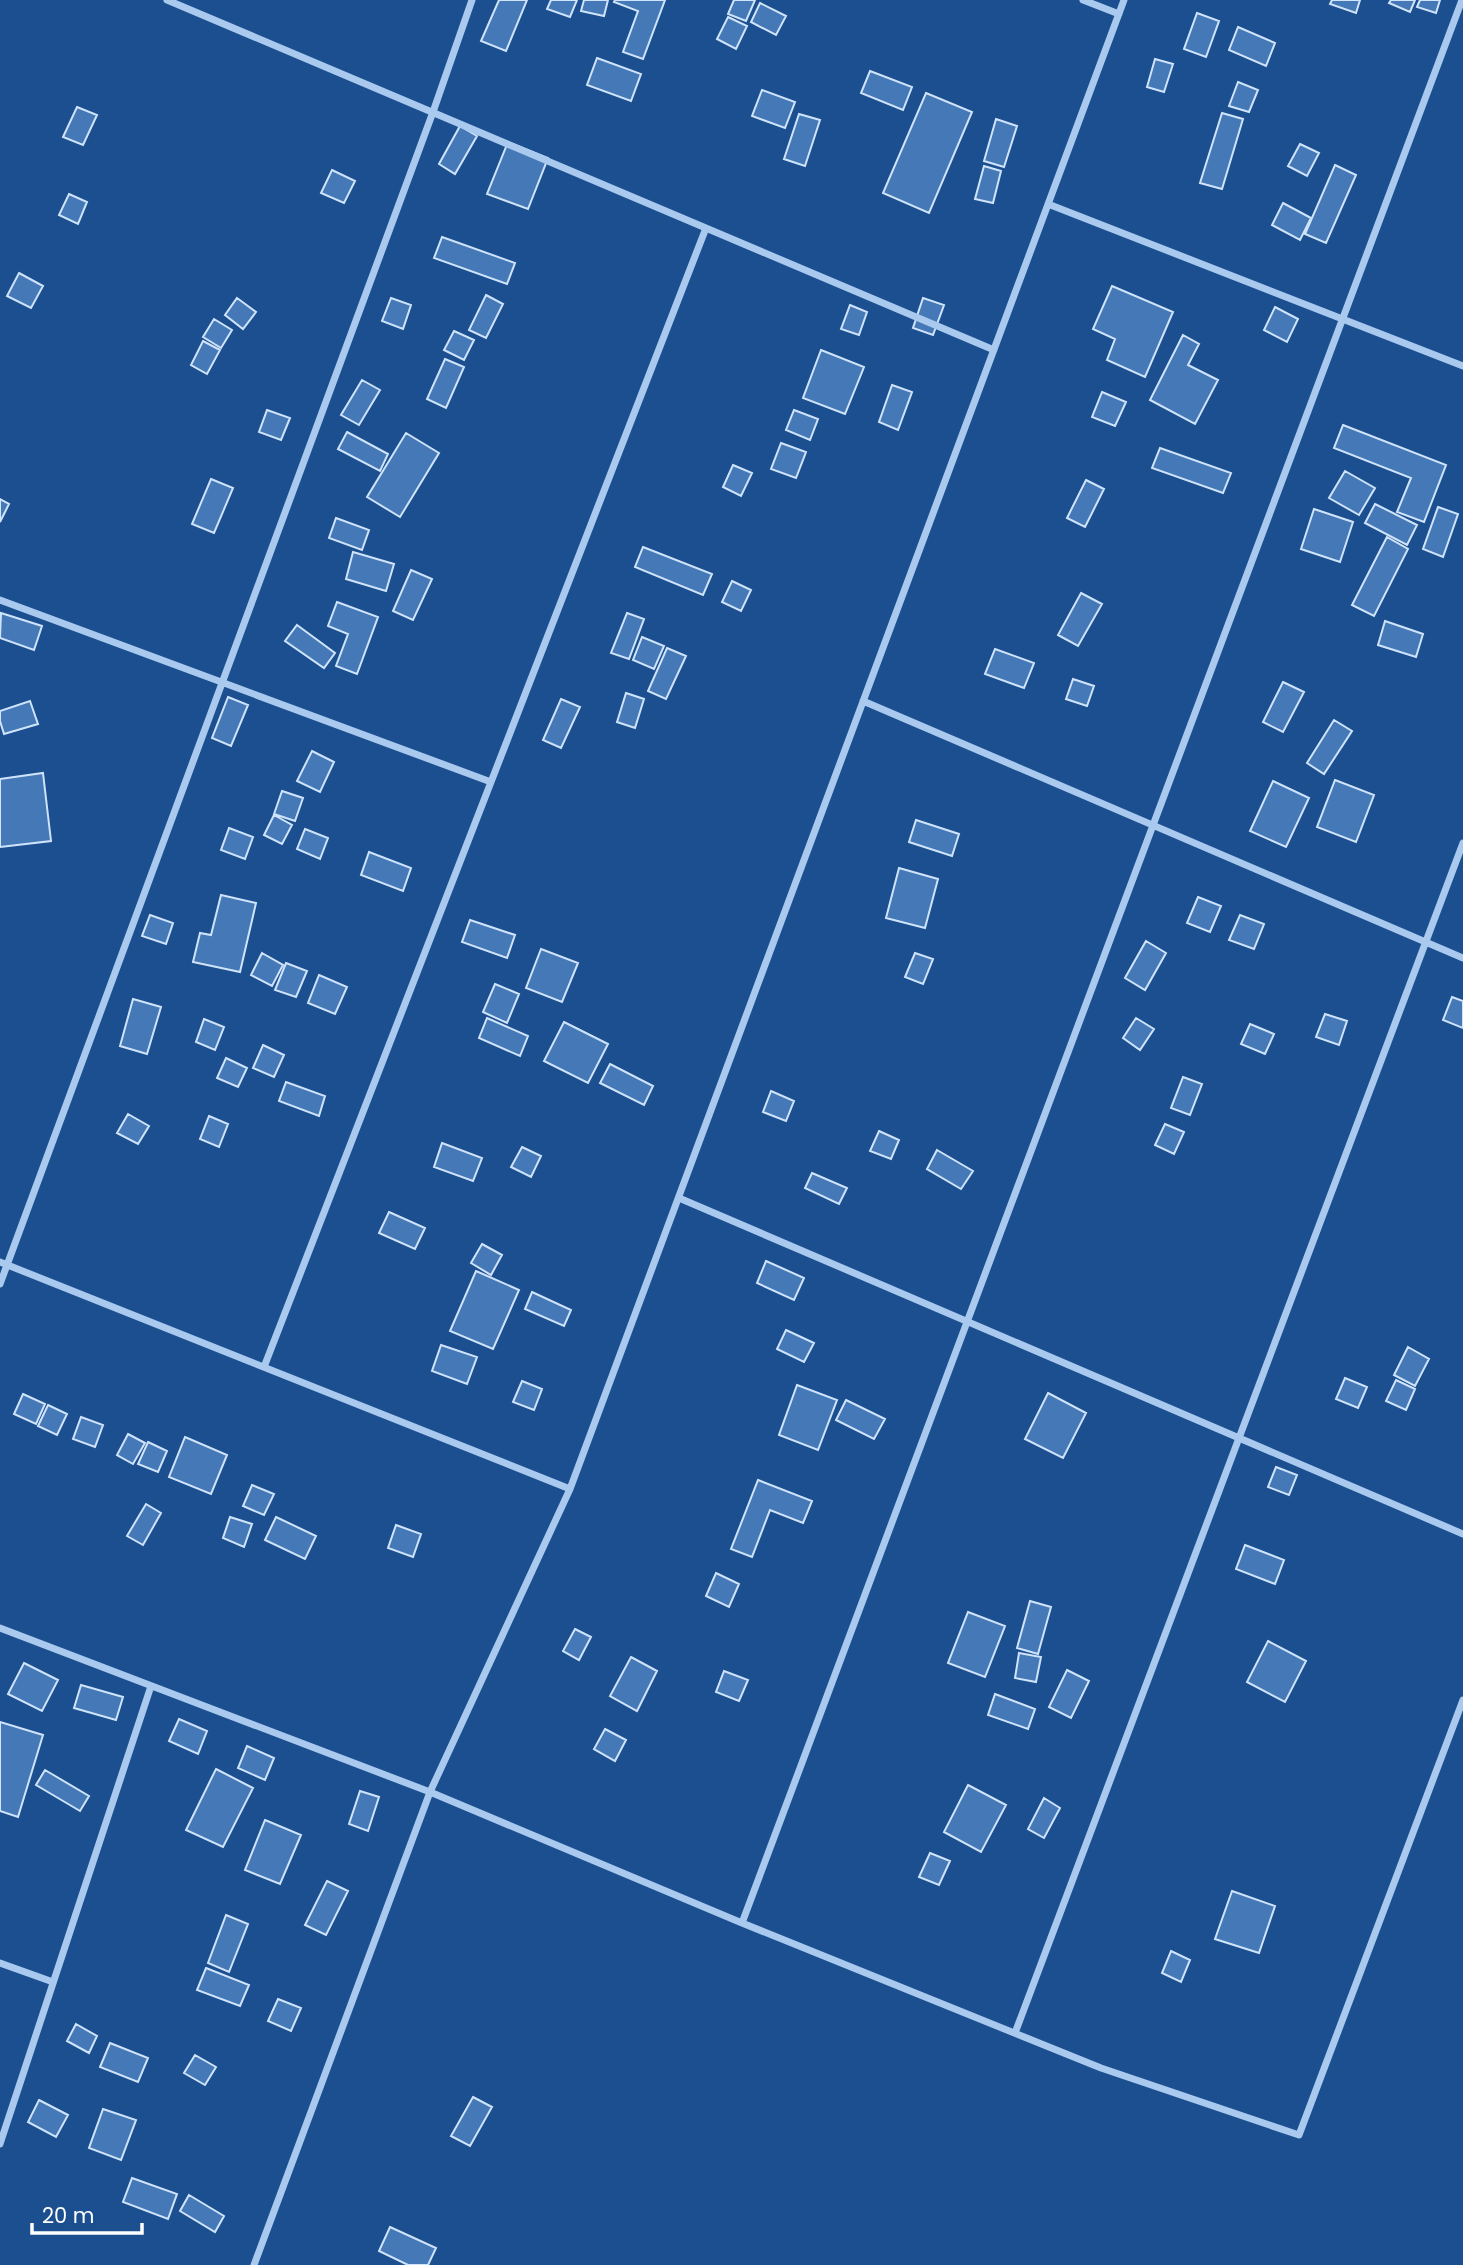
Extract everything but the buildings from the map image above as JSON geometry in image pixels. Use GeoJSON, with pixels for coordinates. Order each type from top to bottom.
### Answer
{"type":"FeatureCollection","features":[{"type":"Feature","properties":{"kind":"street"},"geometry":{"type":"LineString","coordinates":[[167,0],[994,350]]}},
{"type":"Feature","properties":{"kind":"street"},"geometry":{"type":"LineString","coordinates":[[0,1284],[4,1263],[223,683],[472,0]]}},
{"type":"Feature","properties":{"kind":"street"},"geometry":{"type":"LineString","coordinates":[[1083,0],[1119,14]]}},
{"type":"Feature","properties":{"kind":"street"},"geometry":{"type":"LineString","coordinates":[[254,2265],[430,1792],[570,1489],[1124,0]]}},
{"type":"Feature","properties":{"kind":"street"},"geometry":{"type":"LineString","coordinates":[[743,1923],[1462,0]]}},
{"type":"Feature","properties":{"kind":"street"},"geometry":{"type":"LineString","coordinates":[[1048,204],[1463,366]]}},
{"type":"Feature","properties":{"kind":"street"},"geometry":{"type":"LineString","coordinates":[[264,1367],[706,228]]}},
{"type":"Feature","properties":{"kind":"street"},"geometry":{"type":"LineString","coordinates":[[0,600],[491,782]]}},
{"type":"Feature","properties":{"kind":"street"},"geometry":{"type":"LineString","coordinates":[[863,701],[1463,958]]}},
{"type":"Feature","properties":{"kind":"street"},"geometry":{"type":"LineString","coordinates":[[1015,2033],[1463,843]]}},
{"type":"Feature","properties":{"kind":"street"},"geometry":{"type":"LineString","coordinates":[[679,1198],[1463,1534]]}},
{"type":"Feature","properties":{"kind":"street"},"geometry":{"type":"LineString","coordinates":[[4,1263],[570,1489]]}},
{"type":"Feature","properties":{"kind":"street"},"geometry":{"type":"LineString","coordinates":[[0,1628],[430,1792],[1101,2068],[1299,2136],[1463,1700]]}},
{"type":"Feature","properties":{"kind":"street"},"geometry":{"type":"LineString","coordinates":[[0,2144],[151,1686]]}},
{"type":"Feature","properties":{"kind":"street"},"geometry":{"type":"LineString","coordinates":[[0,1963],[53,1982]]}}]}
